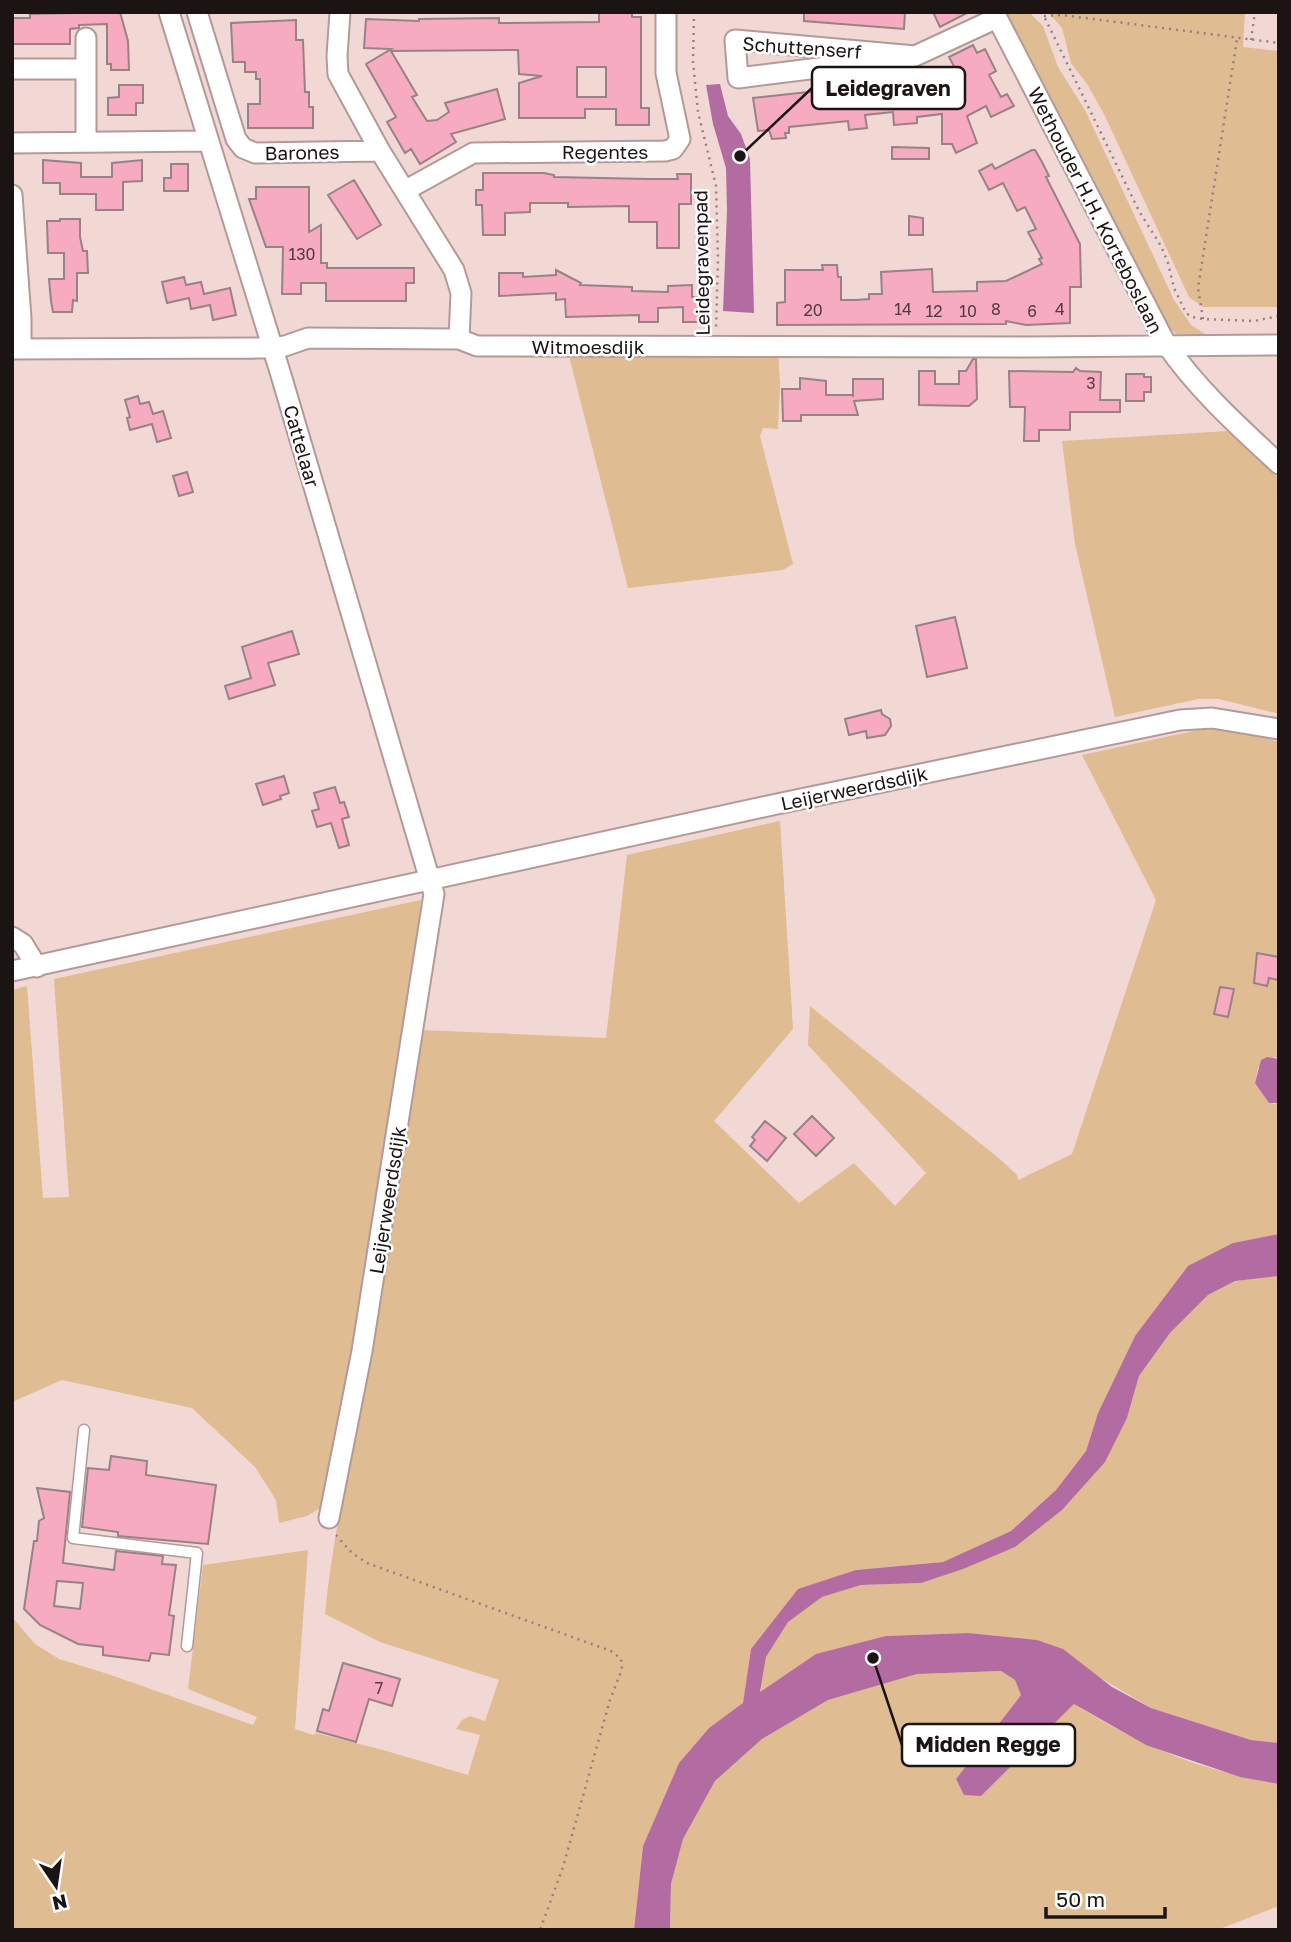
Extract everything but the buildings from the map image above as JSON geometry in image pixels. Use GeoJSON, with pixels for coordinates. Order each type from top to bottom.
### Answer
{"type":"FeatureCollection","features":[{"type":"Feature","properties":{"kind":"street","name":"Cattelaar"},"geometry":{"type":"LineString","coordinates":[[169,12],[430,881]]}},
{"type":"Feature","properties":{"kind":"street","name":"Barones"},"geometry":{"type":"LineString","coordinates":[[197,12],[236,139],[243,148],[255,153],[380,151]]}},
{"type":"Feature","properties":{"kind":"street"},"geometry":{"type":"LineString","coordinates":[[341,12],[338,74],[380,151],[454,270],[461,293],[459,339]]}},
{"type":"Feature","properties":{"kind":"street","name":"Regentes"},"geometry":{"type":"LineString","coordinates":[[406,190],[473,153],[673,149],[680,139],[666,73],[666,12]]}},
{"type":"Feature","properties":{"kind":"street","name":"Schuttenserf"},"geometry":{"type":"LineString","coordinates":[[915,56],[734,40],[738,78],[915,56],[995,15]]}},
{"type":"Feature","properties":{"kind":"street","name":"Wethouder H.H. Korteboslaan"},"geometry":{"type":"LineString","coordinates":[[995,15],[1166,344],[1279,345]]}},
{"type":"Feature","properties":{"kind":"street"},"geometry":{"type":"LineString","coordinates":[[86,38],[86,140]]}},
{"type":"Feature","properties":{"kind":"street"},"geometry":{"type":"LineString","coordinates":[[12,69],[86,69]]}},
{"type":"Feature","properties":{"kind":"street"},"geometry":{"type":"LineString","coordinates":[[12,143],[86,140],[208,141]]}},
{"type":"Feature","properties":{"kind":"street"},"geometry":{"type":"LineString","coordinates":[[12,195],[17,349]]}},
{"type":"Feature","properties":{"kind":"street","name":"Witmoesdijk"},"geometry":{"type":"LineString","coordinates":[[17,349],[272,348],[308,338],[459,339],[477,346],[1030,347],[1166,344]]}},
{"type":"Feature","properties":{"kind":"street"},"geometry":{"type":"LineString","coordinates":[[1166,344],[1213,404],[1279,464]]}},
{"type":"Feature","properties":{"kind":"street","name":"Leijerweerdsdijk"},"geometry":{"type":"LineString","coordinates":[[12,971],[777,804],[1180,720],[1212,718],[1279,729]]}},
{"type":"Feature","properties":{"kind":"street","name":"Leijerweerdsdijk"},"geometry":{"type":"LineString","coordinates":[[332,1525],[414,1035],[434,894],[430,881]]}},
{"type":"Feature","properties":{"kind":"street"},"geometry":{"type":"LineString","coordinates":[[12,937],[23,944],[37,967]]}},
{"type":"Feature","properties":{"kind":"lane"},"geometry":{"type":"LineString","coordinates":[[84,1430],[73,1538],[197,1553],[187,1646]]}},
{"type":"Feature","properties":{"kind":"path","name":"Leidegravenpad"},"geometry":{"type":"LineString","coordinates":[[694,12],[692,62],[698,112],[716,186],[716,347]]}},
{"type":"Feature","properties":{"kind":"path"},"geometry":{"type":"LineString","coordinates":[[1251,40],[1255,12]]}},
{"type":"Feature","properties":{"kind":"path"},"geometry":{"type":"LineString","coordinates":[[1279,43],[1043,14],[1139,211],[1161,246],[1180,302],[1192,317],[1203,319],[1254,321],[1279,316]]}},
{"type":"Feature","properties":{"kind":"path"},"geometry":{"type":"LineString","coordinates":[[1203,319],[1198,288],[1237,39]]}},
{"type":"Feature","properties":{"kind":"path"},"geometry":{"type":"LineString","coordinates":[[332,1525],[352,1553],[367,1563],[616,1653],[621,1659],[622,1669],[610,1700],[563,1867],[540,1930]]}},
{"type":"Feature","properties":{"kind":"shaded area"},"geometry":{"type":"Polygon","coordinates":[[[1004,12],[1029,12],[1043,26],[1058,67],[1085,110],[1174,300],[1191,325],[1211,338],[1180,338],[1168,326],[1004,12]]]}},
{"type":"Feature","properties":{"kind":"shaded area"},"geometry":{"type":"Polygon","coordinates":[[[1048,12],[1245,12],[1243,47],[1279,51],[1279,307],[1203,307],[1189,297],[1104,114],[1071,63],[1062,28],[1048,12]]]}},
{"type":"Feature","properties":{"kind":"shaded area"},"geometry":{"type":"Polygon","coordinates":[[[720,84],[728,116],[741,134],[750,159],[754,313],[723,311],[726,168],[713,124],[706,85],[720,84]]]}},
{"type":"Feature","properties":{"kind":"shaded area"},"geometry":{"type":"Polygon","coordinates":[[[778,350],[778,429],[763,428],[760,436],[793,564],[783,570],[628,588],[568,352],[778,350]]]}},
{"type":"Feature","properties":{"kind":"shaded area"},"geometry":{"type":"Polygon","coordinates":[[[1228,431],[1279,479],[1279,714],[1219,699],[1198,699],[1115,717],[1075,544],[1062,441],[1228,431]]]}},
{"type":"Feature","properties":{"kind":"shaded area"},"geometry":{"type":"Polygon","coordinates":[[[1198,730],[1240,730],[1279,742],[1279,1059],[1275,1057],[1258,1068],[1255,1083],[1273,1104],[1279,1103],[1279,1234],[1233,1243],[1135,1336],[1098,1413],[1086,1451],[1056,1490],[1011,1531],[943,1562],[856,1570],[751,1649],[743,1704],[709,1728],[679,1763],[643,1846],[634,1930],[12,1930],[12,1617],[35,1644],[59,1659],[253,1725],[257,1717],[188,1689],[203,1565],[308,1550],[295,1729],[383,1750],[468,1775],[480,1735],[456,1729],[462,1720],[470,1716],[485,1721],[499,1680],[380,1642],[325,1614],[338,1523],[389,1244],[421,1030],[606,1038],[627,855],[780,821],[793,1029],[714,1121],[799,1203],[854,1163],[895,1206],[926,1173],[808,1045],[810,1006],[1001,1160],[1017,1175],[1018,1180],[1072,1154],[1156,900],[1082,755],[1198,730]]]}},
{"type":"Feature","properties":{"kind":"shaded area"},"geometry":{"type":"Polygon","coordinates":[[[421,900],[391,1137],[327,1504],[307,1516],[279,1523],[276,1500],[255,1467],[192,1408],[62,1380],[12,1402],[12,990],[27,986],[43,1198],[69,1197],[54,979],[421,900]]]}},
{"type":"Feature","properties":{"kind":"shaded area"},"geometry":{"type":"Polygon","coordinates":[[[1267,1057],[1279,1059],[1279,1103],[1269,1103],[1255,1083],[1261,1060],[1267,1057]]]}},
{"type":"Feature","properties":{"kind":"shaded area"},"geometry":{"type":"Polygon","coordinates":[[[1279,1234],[1279,1276],[1235,1281],[1208,1295],[1170,1333],[1139,1376],[1127,1418],[1105,1462],[1062,1510],[1015,1547],[963,1569],[921,1583],[861,1585],[822,1597],[788,1622],[766,1657],[760,1692],[816,1654],[886,1636],[968,1633],[1037,1640],[1063,1649],[1112,1687],[1151,1708],[1251,1740],[1279,1743],[1279,1784],[1240,1777],[1146,1745],[1074,1704],[981,1796],[964,1795],[956,1779],[1021,1695],[1015,1680],[1001,1671],[917,1674],[828,1700],[762,1739],[715,1781],[683,1839],[671,1884],[670,1930],[634,1930],[643,1846],[679,1763],[709,1728],[743,1703],[751,1649],[798,1589],[856,1570],[943,1562],[1011,1531],[1056,1490],[1086,1451],[1098,1413],[1135,1336],[1188,1266],[1233,1243],[1279,1234]]]}},
{"type":"Feature","properties":{"kind":"shaded area"},"geometry":{"type":"Polygon","coordinates":[[[1279,1276],[1279,1743],[1251,1740],[1151,1708],[1037,1640],[968,1633],[886,1636],[760,1693],[766,1657],[788,1621],[822,1597],[861,1585],[921,1583],[1015,1547],[1127,1418],[1139,1376],[1170,1333],[1208,1295],[1235,1281],[1279,1276]]]}},
{"type":"Feature","properties":{"kind":"shaded area"},"geometry":{"type":"Polygon","coordinates":[[[1001,1671],[1015,1680],[1021,1695],[956,1779],[981,1796],[1074,1704],[1123,1732],[1172,1755],[1223,1772],[1279,1784],[1279,1906],[1217,1930],[670,1930],[671,1884],[683,1839],[715,1781],[762,1739],[828,1700],[917,1674],[1001,1671]]]}},
{"type":"Feature","properties":{"kind":"place","name":"Leidegraven"},"geometry":{"type":"Point","coordinates":[740,156]}},
{"type":"Feature","properties":{"kind":"place","name":"Midden Regge"},"geometry":{"type":"Point","coordinates":[873,1658]}}]}
